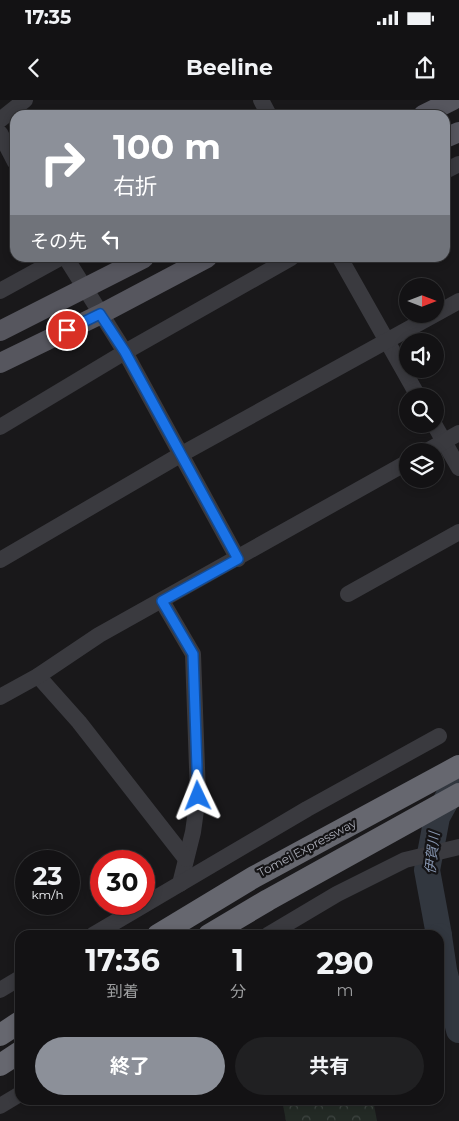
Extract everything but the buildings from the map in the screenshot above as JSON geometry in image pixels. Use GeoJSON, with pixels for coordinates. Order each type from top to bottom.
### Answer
{"type":"FeatureCollection","features":[{"type":"Feature","properties":{"kind":"highway","name":"Tomei Expressway"},"geometry":{"type":"LineString","coordinates":[[166,930],[254,877],[459,766]]}},
{"type":"Feature","properties":{"kind":"highway","name":"Tomei Expressway"},"geometry":{"type":"LineString","coordinates":[[217,930],[459,794]]}},
{"type":"Feature","properties":{"kind":"highway"},"geometry":{"type":"LineString","coordinates":[[0,1035],[15,1025]]}},
{"type":"Feature","properties":{"kind":"highway"},"geometry":{"type":"LineString","coordinates":[[0,1065],[15,1055]]}},
{"type":"Feature","properties":{"kind":"main road"},"geometry":{"type":"LineString","coordinates":[[432,110],[453,100]]}},
{"type":"Feature","properties":{"kind":"main road"},"geometry":{"type":"LineString","coordinates":[[0,331],[136,262]]}},
{"type":"Feature","properties":{"kind":"main road"},"geometry":{"type":"LineString","coordinates":[[0,363],[199,262]]}},
{"type":"Feature","properties":{"kind":"street"},"geometry":{"type":"LineString","coordinates":[[12,110],[24,100]]}},
{"type":"Feature","properties":{"kind":"street"},"geometry":{"type":"LineString","coordinates":[[0,120],[10,112]]}},
{"type":"Feature","properties":{"kind":"street"},"geometry":{"type":"LineString","coordinates":[[0,133],[10,152]]}},
{"type":"Feature","properties":{"kind":"street"},"geometry":{"type":"LineString","coordinates":[[0,291],[53,262]]}},
{"type":"Feature","properties":{"kind":"street"},"geometry":{"type":"LineString","coordinates":[[69,262],[125,352],[238,559]]}},
{"type":"Feature","properties":{"kind":"street"},"geometry":{"type":"LineString","coordinates":[[0,427],[125,352],[284,262]]}},
{"type":"Feature","properties":{"kind":"street"},"geometry":{"type":"LineString","coordinates":[[342,262],[413,388]]}},
{"type":"Feature","properties":{"kind":"street"},"geometry":{"type":"LineString","coordinates":[[0,560],[180,455],[459,301]]}},
{"type":"Feature","properties":{"kind":"street"},"geometry":{"type":"LineString","coordinates":[[439,433],[459,468]]}},
{"type":"Feature","properties":{"kind":"street"},"geometry":{"type":"LineString","coordinates":[[444,442],[459,433]]}},
{"type":"Feature","properties":{"kind":"street"},"geometry":{"type":"LineString","coordinates":[[0,697],[38,676],[99,636],[399,467]]}},
{"type":"Feature","properties":{"kind":"street"},"geometry":{"type":"LineString","coordinates":[[348,594],[459,532]]}},
{"type":"Feature","properties":{"kind":"street"},"geometry":{"type":"LineString","coordinates":[[162,601],[193,654],[198,796],[193,832],[180,884]]}},
{"type":"Feature","properties":{"kind":"street"},"geometry":{"type":"LineString","coordinates":[[38,676],[79,722],[186,859]]}},
{"type":"Feature","properties":{"kind":"street"},"geometry":{"type":"LineString","coordinates":[[102,930],[307,809],[439,736]]}},
{"type":"Feature","properties":{"kind":"street"},"geometry":{"type":"LineString","coordinates":[[277,930],[338,894],[405,860],[459,847]]}},
{"type":"Feature","properties":{"kind":"street"},"geometry":{"type":"LineString","coordinates":[[0,990],[15,981]]}},
{"type":"Feature","properties":{"kind":"street"},"geometry":{"type":"LineString","coordinates":[[0,1106],[15,1097]]}},
{"type":"Feature","properties":{"kind":"green space"},"geometry":{"type":"Polygon","coordinates":[[[283,1105],[374,1105],[377,1121],[286,1121],[283,1105]]]}},
{"type":"Feature","properties":{"kind":"waterway","name":"伊賀川"},"geometry":{"type":"LineString","coordinates":[[438,930],[427,870],[437,817],[459,777]]}},
{"type":"Feature","properties":{"kind":"waterway","name":"伊賀川"},"geometry":{"type":"LineString","coordinates":[[444,970],[459,1030]]}},
{"type":"Feature","properties":{"kind":"route"},"geometry":{"type":"LineString","coordinates":[[67,330],[100,314],[125,352],[238,559],[162,601],[193,654],[198,796]]}}]}
